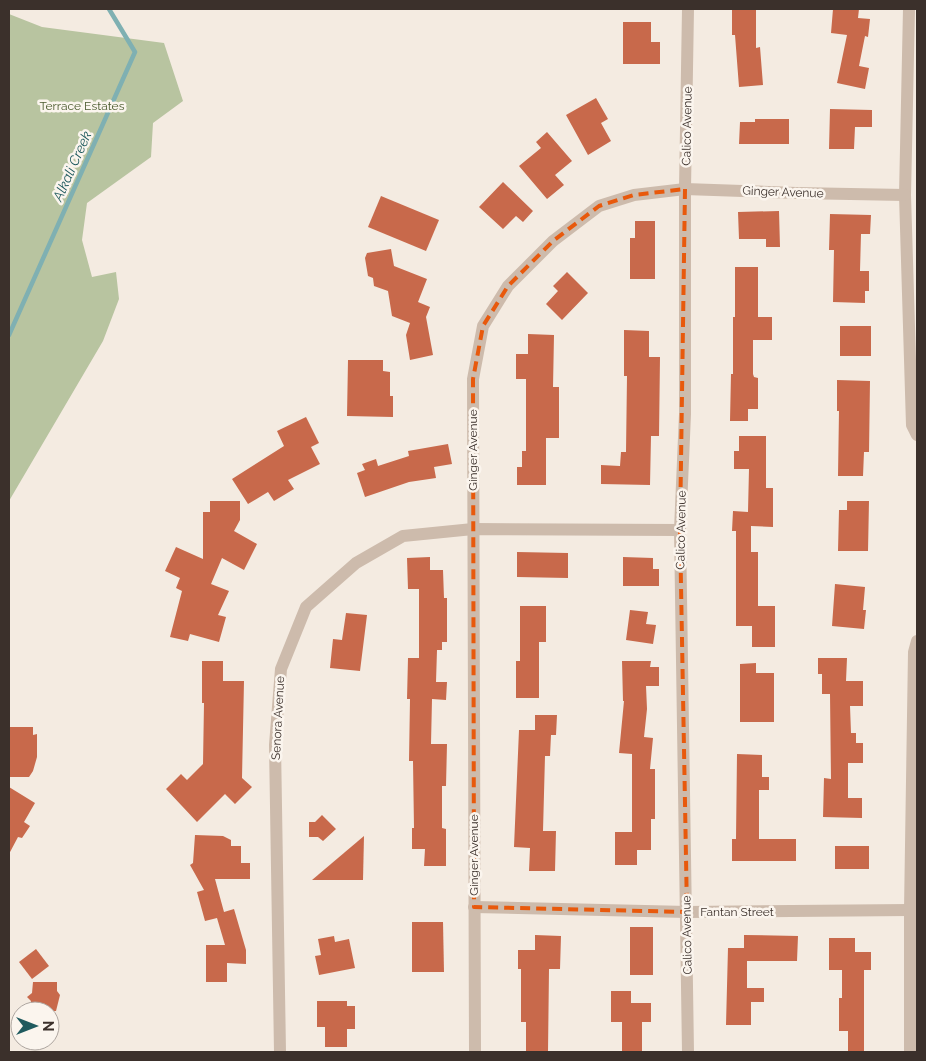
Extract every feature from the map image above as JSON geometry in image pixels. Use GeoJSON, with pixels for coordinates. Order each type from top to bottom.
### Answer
{"type":"FeatureCollection","features":[{"type":"Feature","properties":{"kind":"street","name":"Calico Avenue"},"geometry":{"type":"LineString","coordinates":[[688,9],[685,189],[685,414],[680,530],[688,1052]]}},
{"type":"Feature","properties":{"kind":"street"},"geometry":{"type":"LineString","coordinates":[[909,9],[906,195],[912,425],[917,435]]}},
{"type":"Feature","properties":{"kind":"street","name":"Ginger Avenue"},"geometry":{"type":"LineString","coordinates":[[475,1052],[472,379],[483,326],[508,286],[553,241],[599,206],[634,195],[685,189],[906,195]]}},
{"type":"Feature","properties":{"kind":"street","name":"Senora Avenue"},"geometry":{"type":"LineString","coordinates":[[280,1052],[275,745],[281,669],[306,607],[356,563],[403,536],[472,529],[680,530]]}},
{"type":"Feature","properties":{"kind":"street"},"geometry":{"type":"LineString","coordinates":[[910,1052],[914,652],[917,640]]}},
{"type":"Feature","properties":{"kind":"street","name":"Fantan Street"},"geometry":{"type":"LineString","coordinates":[[474,907],[686,912],[910,910]]}},
{"type":"Feature","properties":{"kind":"highlighted area"},"geometry":{"type":"Polygon","coordinates":[[[685,189],[680,530],[687,912],[474,907],[473,379],[483,326],[508,286],[553,241],[599,206],[634,195],[685,189]]]}},
{"type":"Feature","properties":{"kind":"green space","name":"Terrace Estates"},"geometry":{"type":"Polygon","coordinates":[[[9,14],[42,27],[164,43],[183,101],[153,123],[151,157],[87,203],[82,240],[92,277],[116,272],[119,299],[103,341],[9,501],[9,14]]]}},
{"type":"Feature","properties":{"kind":"building"},"geometry":{"type":"Polygon","coordinates":[[[732,9],[756,9],[756,48],[760,47],[763,85],[739,87],[735,35],[732,35],[732,9]]]}},
{"type":"Feature","properties":{"kind":"building"},"geometry":{"type":"Polygon","coordinates":[[[833,9],[859,9],[858,18],[870,19],[868,37],[865,36],[859,66],[869,68],[865,89],[837,83],[847,35],[831,33],[833,9]]]}},
{"type":"Feature","properties":{"kind":"building"},"geometry":{"type":"Polygon","coordinates":[[[623,22],[651,22],[651,42],[660,42],[660,64],[623,64],[623,22]]]}},
{"type":"Feature","properties":{"kind":"building"},"geometry":{"type":"Polygon","coordinates":[[[596,98],[608,119],[601,123],[611,141],[588,155],[566,115],[596,98]]]}},
{"type":"Feature","properties":{"kind":"building"},"geometry":{"type":"Polygon","coordinates":[[[830,109],[872,110],[872,127],[855,127],[854,149],[829,149],[830,109]]]}},
{"type":"Feature","properties":{"kind":"building"},"geometry":{"type":"Polygon","coordinates":[[[755,119],[789,119],[789,144],[739,144],[740,122],[755,122],[755,119]]]}},
{"type":"Feature","properties":{"kind":"building"},"geometry":{"type":"Polygon","coordinates":[[[547,132],[572,161],[555,175],[564,185],[547,199],[519,166],[541,148],[536,142],[547,132]]]}},
{"type":"Feature","properties":{"kind":"building"},"geometry":{"type":"Polygon","coordinates":[[[503,182],[533,211],[523,222],[516,216],[503,229],[479,207],[503,182]]]}},
{"type":"Feature","properties":{"kind":"building"},"geometry":{"type":"Polygon","coordinates":[[[381,196],[439,220],[426,251],[368,227],[381,196]]]}},
{"type":"Feature","properties":{"kind":"building"},"geometry":{"type":"Polygon","coordinates":[[[779,211],[780,247],[766,247],[766,239],[739,239],[738,212],[779,211]]]}},
{"type":"Feature","properties":{"kind":"building"},"geometry":{"type":"Polygon","coordinates":[[[830,214],[871,215],[870,234],[861,234],[860,271],[869,271],[869,291],[865,291],[865,303],[833,302],[834,250],[829,250],[830,214]]]}},
{"type":"Feature","properties":{"kind":"building"},"geometry":{"type":"Polygon","coordinates":[[[635,221],[655,221],[655,279],[630,279],[630,238],[635,238],[635,221]]]}},
{"type":"Feature","properties":{"kind":"building"},"geometry":{"type":"Polygon","coordinates":[[[391,249],[394,266],[427,279],[418,302],[430,307],[426,317],[433,355],[410,360],[406,335],[410,323],[392,316],[388,291],[374,286],[373,278],[368,276],[365,258],[367,253],[391,249]]]}},
{"type":"Feature","properties":{"kind":"building"},"geometry":{"type":"Polygon","coordinates":[[[735,267],[758,267],[758,317],[772,317],[772,340],[753,340],[753,374],[754,377],[758,378],[758,409],[748,409],[748,421],[730,421],[731,374],[733,374],[733,317],[735,317],[735,267]]]}},
{"type":"Feature","properties":{"kind":"building"},"geometry":{"type":"Polygon","coordinates":[[[567,272],[588,293],[562,320],[546,304],[558,291],[553,286],[567,272]]]}},
{"type":"Feature","properties":{"kind":"building"},"geometry":{"type":"Polygon","coordinates":[[[840,326],[871,326],[871,356],[840,356],[840,326]]]}},
{"type":"Feature","properties":{"kind":"building"},"geometry":{"type":"Polygon","coordinates":[[[624,330],[649,331],[649,357],[660,357],[659,436],[651,436],[650,485],[601,484],[601,465],[620,466],[621,452],[626,452],[627,376],[624,376],[624,330]]]}},
{"type":"Feature","properties":{"kind":"building"},"geometry":{"type":"Polygon","coordinates":[[[528,334],[554,335],[553,387],[559,387],[559,438],[546,438],[546,485],[517,485],[517,467],[522,467],[522,451],[526,451],[526,379],[516,379],[516,354],[528,354],[528,334]]]}},
{"type":"Feature","properties":{"kind":"building"},"geometry":{"type":"Polygon","coordinates":[[[348,360],[383,360],[383,371],[390,372],[390,396],[393,396],[393,417],[347,416],[348,360]]]}},
{"type":"Feature","properties":{"kind":"building"},"geometry":{"type":"Polygon","coordinates":[[[837,380],[870,381],[869,452],[864,452],[863,476],[838,476],[839,411],[837,411],[837,380]]]}},
{"type":"Feature","properties":{"kind":"building"},"geometry":{"type":"Polygon","coordinates":[[[306,417],[319,443],[311,447],[320,464],[288,480],[294,489],[274,501],[268,492],[248,504],[232,479],[284,446],[277,431],[306,417]]]}},
{"type":"Feature","properties":{"kind":"building"},"geometry":{"type":"Polygon","coordinates":[[[739,436],[766,436],[766,488],[773,488],[773,527],[751,526],[751,552],[758,552],[758,606],[775,606],[775,647],[752,647],[752,626],[736,626],[736,531],[732,531],[733,511],[748,512],[749,469],[734,469],[734,451],[739,451],[739,436]]]}},
{"type":"Feature","properties":{"kind":"building"},"geometry":{"type":"Polygon","coordinates":[[[448,444],[452,464],[434,467],[436,478],[409,482],[365,497],[357,473],[365,470],[362,464],[376,459],[378,466],[409,456],[408,451],[448,444]]]}},
{"type":"Feature","properties":{"kind":"building"},"geometry":{"type":"Polygon","coordinates":[[[210,501],[240,501],[240,520],[234,531],[257,544],[244,570],[222,558],[211,584],[229,591],[218,615],[226,617],[219,642],[190,634],[188,641],[170,637],[182,591],[176,588],[180,578],[165,571],[176,547],[203,559],[203,512],[210,512],[210,501]]]}},
{"type":"Feature","properties":{"kind":"building"},"geometry":{"type":"Polygon","coordinates":[[[847,501],[869,501],[868,551],[838,551],[839,510],[847,510],[847,501]]]}},
{"type":"Feature","properties":{"kind":"building"},"geometry":{"type":"Polygon","coordinates":[[[517,552],[568,553],[568,578],[517,577],[517,552]]]}},
{"type":"Feature","properties":{"kind":"building"},"geometry":{"type":"Polygon","coordinates":[[[430,557],[430,570],[443,570],[444,598],[447,598],[447,642],[442,642],[442,650],[437,650],[436,682],[447,682],[446,700],[432,699],[431,744],[447,744],[446,786],[442,786],[442,828],[446,829],[446,866],[424,866],[425,849],[412,849],[412,828],[414,828],[413,761],[409,761],[410,699],[407,699],[408,658],[419,658],[419,589],[408,589],[407,558],[430,557]]]}},
{"type":"Feature","properties":{"kind":"building"},"geometry":{"type":"Polygon","coordinates":[[[623,557],[653,558],[653,569],[659,569],[659,586],[623,586],[623,557]]]}},
{"type":"Feature","properties":{"kind":"building"},"geometry":{"type":"Polygon","coordinates":[[[835,584],[865,587],[863,610],[866,610],[864,629],[832,626],[835,584]]]}},
{"type":"Feature","properties":{"kind":"building"},"geometry":{"type":"Polygon","coordinates":[[[520,606],[546,606],[546,642],[539,642],[539,698],[516,698],[516,661],[520,661],[520,606]]]}},
{"type":"Feature","properties":{"kind":"building"},"geometry":{"type":"Polygon","coordinates":[[[630,610],[648,612],[646,624],[656,625],[653,644],[626,640],[630,610]]]}},
{"type":"Feature","properties":{"kind":"building"},"geometry":{"type":"Polygon","coordinates":[[[346,613],[367,615],[360,671],[330,668],[333,639],[342,640],[346,613]]]}},
{"type":"Feature","properties":{"kind":"building"},"geometry":{"type":"Polygon","coordinates":[[[818,658],[847,658],[846,681],[863,681],[863,706],[850,706],[851,733],[856,733],[856,743],[863,743],[863,763],[848,763],[848,798],[862,798],[862,818],[823,817],[824,778],[831,779],[830,694],[822,694],[822,674],[818,674],[818,658]]]}},
{"type":"Feature","properties":{"kind":"building"},"geometry":{"type":"Polygon","coordinates":[[[202,661],[223,661],[223,681],[244,681],[242,778],[252,787],[235,804],[225,794],[197,822],[166,789],[181,774],[187,780],[203,764],[204,703],[202,703],[202,661]]]}},
{"type":"Feature","properties":{"kind":"building"},"geometry":{"type":"Polygon","coordinates":[[[622,661],[651,661],[650,667],[659,667],[659,686],[646,686],[647,709],[644,737],[653,738],[650,769],[655,769],[655,819],[651,819],[651,850],[637,850],[637,865],[615,865],[615,832],[632,832],[632,754],[619,753],[624,701],[622,661]]]}},
{"type":"Feature","properties":{"kind":"building"},"geometry":{"type":"Polygon","coordinates":[[[756,663],[756,673],[774,673],[774,722],[740,722],[740,664],[756,663]]]}},
{"type":"Feature","properties":{"kind":"building"},"geometry":{"type":"Polygon","coordinates":[[[535,715],[557,715],[556,735],[551,735],[550,756],[545,756],[543,831],[556,831],[555,871],[529,871],[530,848],[514,847],[519,730],[535,730],[535,715]]]}},
{"type":"Feature","properties":{"kind":"building"},"geometry":{"type":"Polygon","coordinates":[[[9,727],[33,727],[33,735],[37,734],[37,757],[29,777],[9,777],[9,727]]]}},
{"type":"Feature","properties":{"kind":"building"},"geometry":{"type":"Polygon","coordinates":[[[737,754],[762,755],[762,777],[769,777],[769,790],[759,790],[759,839],[796,839],[796,861],[732,861],[732,839],[736,839],[737,754]]]}},
{"type":"Feature","properties":{"kind":"building"},"geometry":{"type":"Polygon","coordinates":[[[9,787],[35,803],[24,822],[30,826],[22,838],[18,837],[9,854],[9,787]]]}},
{"type":"Feature","properties":{"kind":"building"},"geometry":{"type":"Polygon","coordinates":[[[322,815],[336,829],[323,841],[318,837],[309,837],[309,822],[315,822],[322,815]]]}},
{"type":"Feature","properties":{"kind":"building"},"geometry":{"type":"Polygon","coordinates":[[[195,835],[223,836],[231,840],[231,846],[241,846],[241,863],[250,863],[250,879],[215,879],[224,912],[234,909],[246,950],[246,964],[227,963],[227,982],[206,982],[206,945],[225,945],[217,918],[205,921],[197,892],[204,890],[190,865],[193,863],[195,835]]]}},
{"type":"Feature","properties":{"kind":"building"},"geometry":{"type":"Polygon","coordinates":[[[364,836],[363,880],[312,880],[364,836]]]}},
{"type":"Feature","properties":{"kind":"building"},"geometry":{"type":"Polygon","coordinates":[[[835,846],[869,846],[869,869],[835,869],[835,846]]]}},
{"type":"Feature","properties":{"kind":"building"},"geometry":{"type":"Polygon","coordinates":[[[412,922],[443,922],[444,972],[412,972],[412,922]]]}},
{"type":"Feature","properties":{"kind":"building"},"geometry":{"type":"Polygon","coordinates":[[[630,927],[653,927],[653,975],[630,975],[630,927]]]}},
{"type":"Feature","properties":{"kind":"building"},"geometry":{"type":"Polygon","coordinates":[[[535,935],[561,936],[560,969],[549,969],[548,1052],[526,1052],[526,1022],[521,1022],[521,969],[518,969],[518,950],[535,950],[535,935]]]}},
{"type":"Feature","properties":{"kind":"building"},"geometry":{"type":"Polygon","coordinates":[[[744,935],[798,936],[797,961],[747,961],[747,988],[764,988],[764,1002],[751,1002],[751,1025],[726,1025],[728,948],[744,948],[744,935]]]}},
{"type":"Feature","properties":{"kind":"building"},"geometry":{"type":"Polygon","coordinates":[[[334,936],[335,942],[349,939],[355,968],[319,975],[315,956],[321,955],[318,939],[334,936]]]}},
{"type":"Feature","properties":{"kind":"building"},"geometry":{"type":"Polygon","coordinates":[[[829,938],[855,938],[855,952],[871,952],[871,970],[864,970],[864,1052],[848,1052],[848,1031],[839,1031],[839,998],[842,998],[842,970],[829,970],[829,938]]]}},
{"type":"Feature","properties":{"kind":"building"},"geometry":{"type":"Polygon","coordinates":[[[36,949],[49,966],[32,979],[19,962],[36,949]]]}},
{"type":"Feature","properties":{"kind":"building"},"geometry":{"type":"Polygon","coordinates":[[[33,982],[57,982],[57,991],[60,995],[58,1001],[31,1001],[27,997],[32,993],[33,982]]]}},
{"type":"Feature","properties":{"kind":"building"},"geometry":{"type":"Polygon","coordinates":[[[611,991],[631,991],[631,1003],[651,1003],[651,1022],[642,1022],[642,1052],[622,1052],[622,1022],[611,1022],[611,991]]]}},
{"type":"Feature","properties":{"kind":"building"},"geometry":{"type":"Polygon","coordinates":[[[317,1001],[347,1001],[347,1006],[355,1006],[355,1029],[347,1029],[347,1047],[325,1047],[325,1027],[317,1027],[317,1001]]]}},
{"type":"Feature","properties":{"kind":"waterway","name":"Alkali Creek"},"geometry":{"type":"LineString","coordinates":[[9,335],[135,52],[109,9]]}}]}
